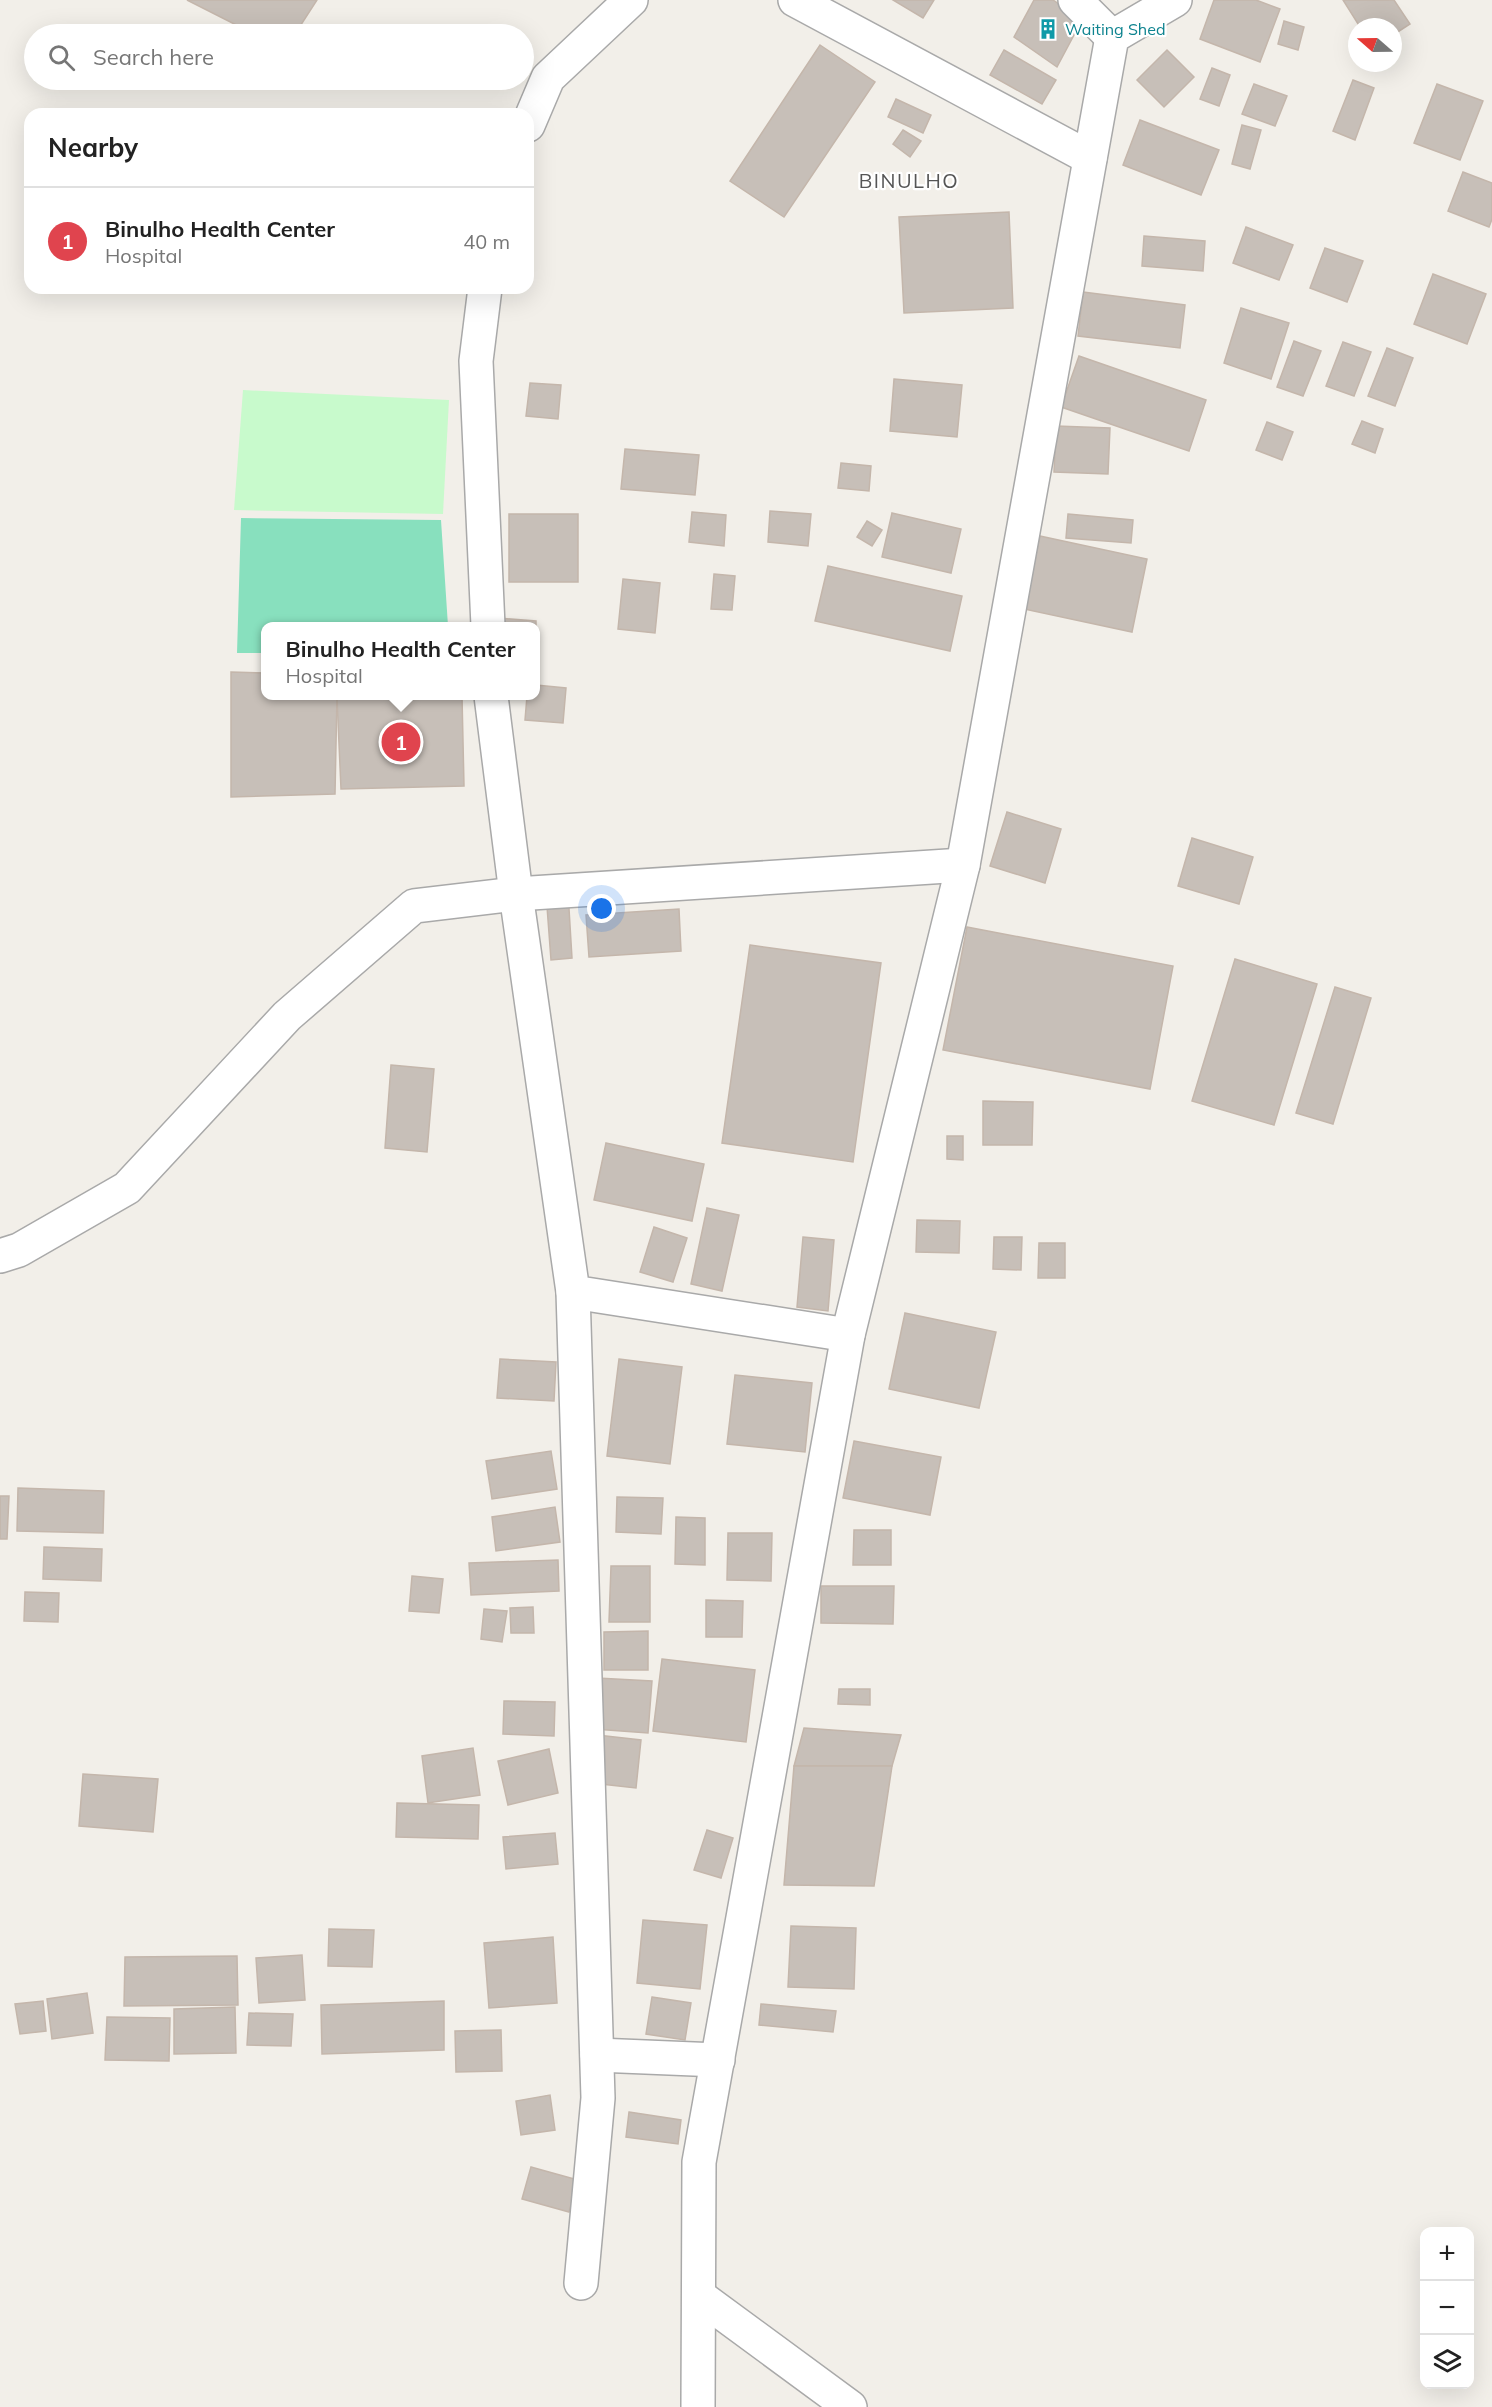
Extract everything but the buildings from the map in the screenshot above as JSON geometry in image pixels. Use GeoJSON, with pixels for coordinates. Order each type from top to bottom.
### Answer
{"type":"FeatureCollection","features":[{"type":"Feature","properties":{"kind":"street"},"geometry":{"type":"LineString","coordinates":[[534,111],[548,78],[631,0]]}},
{"type":"Feature","properties":{"kind":"street"},"geometry":{"type":"LineString","coordinates":[[795,0],[1090,158]]}},
{"type":"Feature","properties":{"kind":"street"},"geometry":{"type":"LineString","coordinates":[[1075,0],[1112,37]]}},
{"type":"Feature","properties":{"kind":"street"},"geometry":{"type":"LineString","coordinates":[[698,2407],[699,2162],[848,1335],[963,865],[1112,37],[1175,0]]}},
{"type":"Feature","properties":{"kind":"street"},"geometry":{"type":"LineString","coordinates":[[484,294],[476,361],[488,622]]}},
{"type":"Feature","properties":{"kind":"street"},"geometry":{"type":"LineString","coordinates":[[492,700],[516,894],[573,1293],[598,2098],[581,2283]]}},
{"type":"Feature","properties":{"kind":"street"},"geometry":{"type":"LineString","coordinates":[[0,1256],[19,1250],[127,1188],[287,1016],[414,906],[516,894],[963,865]]}},
{"type":"Feature","properties":{"kind":"street"},"geometry":{"type":"LineString","coordinates":[[573,1293],[848,1335]]}},
{"type":"Feature","properties":{"kind":"street"},"geometry":{"type":"LineString","coordinates":[[597,2055],[718,2060]]}},
{"type":"Feature","properties":{"kind":"street"},"geometry":{"type":"LineString","coordinates":[[699,2296],[850,2407]]}},
{"type":"Feature","properties":{"kind":"green space"},"geometry":{"type":"Polygon","coordinates":[[[243,390],[449,400],[443,514],[234,510],[243,390]]]}},
{"type":"Feature","properties":{"kind":"green space"},"geometry":{"type":"Polygon","coordinates":[[[241,518],[441,520],[448,622],[261,622],[261,653],[237,653],[241,518]]]}},
{"type":"Feature","properties":{"kind":"place","name":"Waiting Shed"},"geometry":{"type":"Point","coordinates":[1048,29]}},
{"type":"Feature","properties":{"kind":"place","name":"Binulho Health Center"},"geometry":{"type":"Point","coordinates":[401,742]}},
{"type":"Feature","properties":{"kind":"district","name":"BINULHO"},"geometry":{"type":"Point","coordinates":[909,180]}}]}
